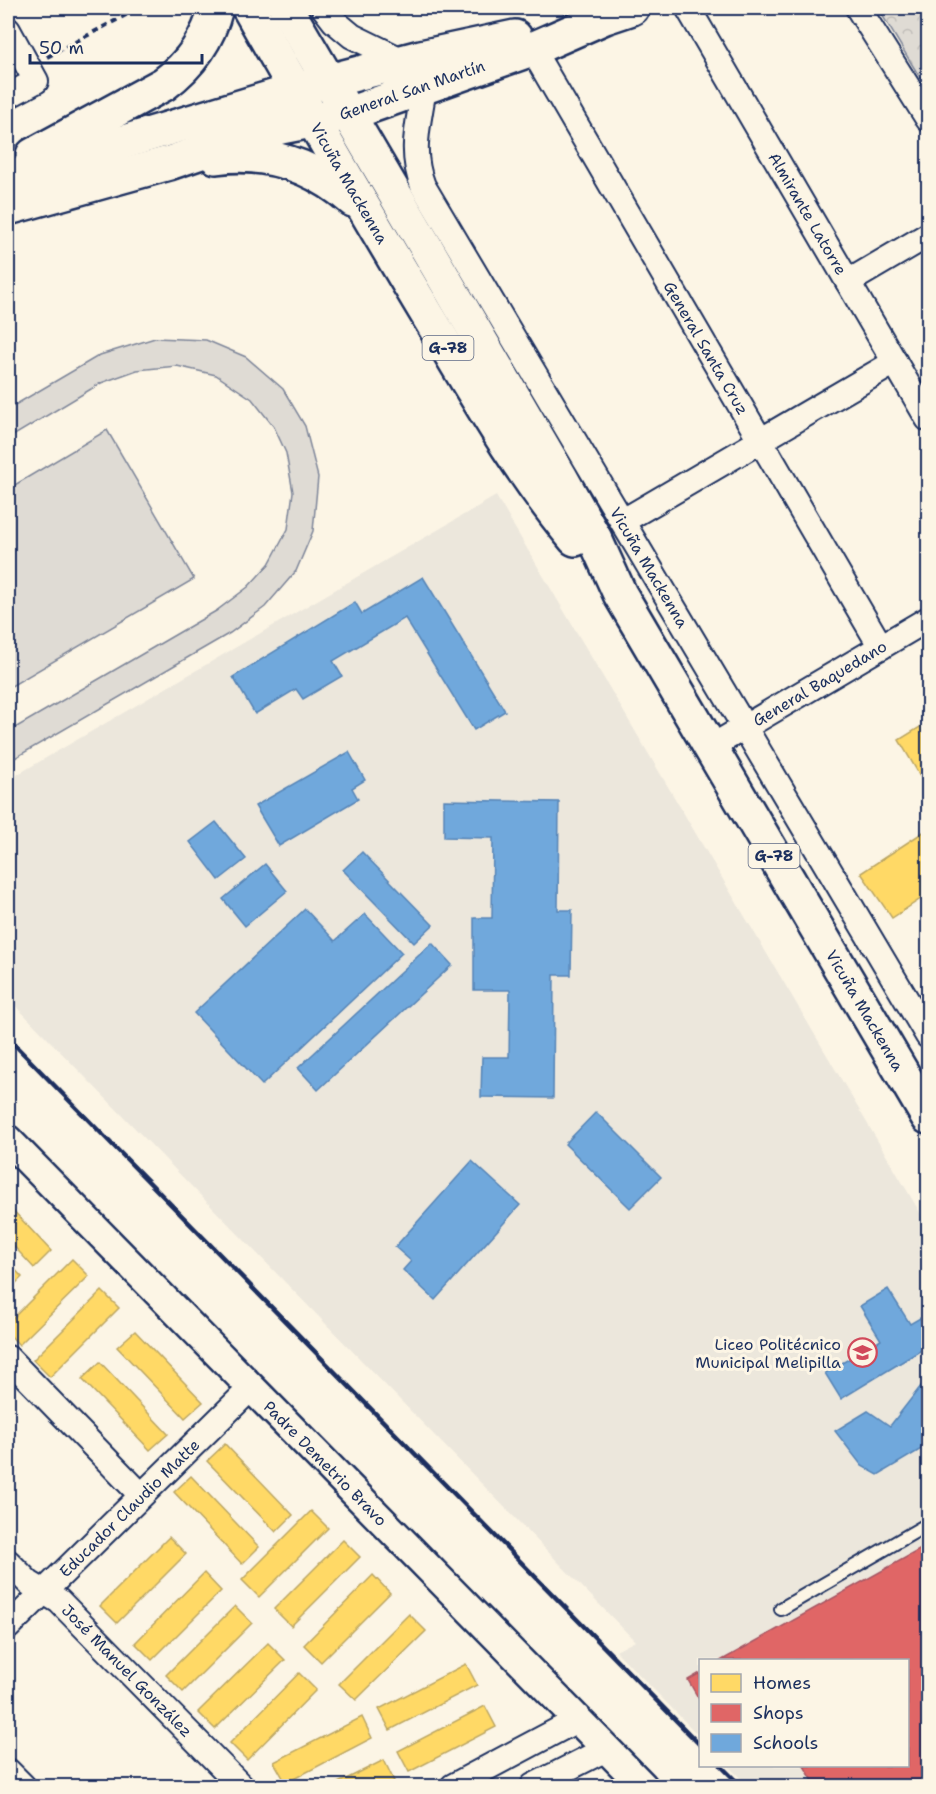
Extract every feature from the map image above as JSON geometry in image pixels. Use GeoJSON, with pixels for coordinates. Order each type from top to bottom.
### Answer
{"type":"FeatureCollection","features":[{"type":"Feature","properties":{"kind":"main road"},"geometry":{"type":"LineString","coordinates":[[8,170],[176,75],[198,51],[216,8]]}},
{"type":"Feature","properties":{"kind":"main road","name":"Vicuña Mackenna"},"geometry":{"type":"LineString","coordinates":[[249,8],[472,390],[525,471],[570,533],[620,594]]}},
{"type":"Feature","properties":{"kind":"main road","name":"Vicuña Mackenna"},"geometry":{"type":"LineString","coordinates":[[286,8],[560,476],[595,539],[620,594],[928,1117]]}},
{"type":"Feature","properties":{"kind":"main road","name":"General San Martín"},"geometry":{"type":"LineString","coordinates":[[8,177],[295,89],[329,81],[423,72],[532,49],[618,12]]}},
{"type":"Feature","properties":{"kind":"main road","name":"General San Martín"},"geometry":{"type":"LineString","coordinates":[[8,208],[170,163],[248,136],[348,114],[423,72],[618,12]]}},
{"type":"Feature","properties":{"kind":"main road"},"geometry":{"type":"LineString","coordinates":[[170,163],[225,156],[280,160],[306,168],[321,176],[367,213]]}},
{"type":"Feature","properties":{"kind":"street"},"geometry":{"type":"LineString","coordinates":[[324,8],[342,28],[363,42],[423,72]]}},
{"type":"Feature","properties":{"kind":"street","name":"Almirante Latorre"},"geometry":{"type":"LineString","coordinates":[[688,8],[928,419]]}},
{"type":"Feature","properties":{"kind":"street"},"geometry":{"type":"LineString","coordinates":[[858,8],[928,119]]}},
{"type":"Feature","properties":{"kind":"street"},"geometry":{"type":"LineString","coordinates":[[8,30],[32,74],[8,96]]}},
{"type":"Feature","properties":{"kind":"street","name":"General Santa Cruz"},"geometry":{"type":"LineString","coordinates":[[532,49],[881,647]]}},
{"type":"Feature","properties":{"kind":"street","name":"Vicuña Mackenna"},"geometry":{"type":"LineString","coordinates":[[423,72],[415,147],[417,171],[423,186],[928,1036]]}},
{"type":"Feature","properties":{"kind":"street"},"geometry":{"type":"LineString","coordinates":[[848,282],[928,235]]}},
{"type":"Feature","properties":{"kind":"street"},"geometry":{"type":"LineString","coordinates":[[623,521],[895,362]]}},
{"type":"Feature","properties":{"kind":"street","name":"General Baquedano"},"geometry":{"type":"LineString","coordinates":[[711,747],[928,619]]}},
{"type":"Feature","properties":{"kind":"street","name":"Padre Demetrio Bravo"},"geometry":{"type":"LineString","coordinates":[[8,1140],[643,1786]]}},
{"type":"Feature","properties":{"kind":"street"},"geometry":{"type":"LineString","coordinates":[[8,1359],[141,1495]]}},
{"type":"Feature","properties":{"kind":"street","name":"Educador Claudio Matte"},"geometry":{"type":"LineString","coordinates":[[8,1627],[251,1388]]}},
{"type":"Feature","properties":{"kind":"street","name":"José Manuel González"},"geometry":{"type":"LineString","coordinates":[[8,1562],[29,1583],[59,1601],[241,1786]]}},
{"type":"Feature","properties":{"kind":"street"},"geometry":{"type":"LineString","coordinates":[[453,1786],[577,1720]]}},
{"type":"Feature","properties":{"kind":"street"},"geometry":{"type":"LineString","coordinates":[[533,1786],[606,1749]]}},
{"type":"Feature","properties":{"kind":"street"},"geometry":{"type":"LineString","coordinates":[[8,1771],[23,1786]]}},
{"type":"Feature","properties":{"kind":"lane"},"geometry":{"type":"LineString","coordinates":[[781,1609],[928,1524]]}},
{"type":"Feature","properties":{"kind":"path"},"geometry":{"type":"LineString","coordinates":[[32,74],[139,8]]}},
{"type":"Feature","properties":{"kind":"shaded area"},"geometry":{"type":"Polygon","coordinates":[[[496,496],[928,1226],[928,1786],[749,1786],[729,1767],[909,1767],[909,1659],[699,1659],[699,1736],[616,1651],[635,1641],[8,998],[8,780],[496,496]]]}},
{"type":"Feature","properties":{"kind":"green space"},"geometry":{"type":"Polygon","coordinates":[[[878,8],[928,9],[928,91],[878,8]]]}},
{"type":"Feature","properties":{"kind":"green space"},"geometry":{"type":"Polygon","coordinates":[[[155,338],[206,340],[246,357],[283,389],[305,426],[318,477],[313,531],[296,571],[265,607],[230,633],[8,762],[8,732],[216,611],[248,587],[269,564],[288,529],[293,492],[286,453],[274,427],[252,399],[216,375],[177,366],[137,370],[101,383],[8,439],[8,409],[100,355],[155,338]]]}},
{"type":"Feature","properties":{"kind":"green space"},"geometry":{"type":"Polygon","coordinates":[[[107,430],[194,579],[8,688],[8,489],[107,430]]]}},
{"type":"Feature","properties":{"kind":"building: Homes"},"geometry":{"type":"Polygon","coordinates":[[[928,722],[928,784],[926,786],[899,740],[928,722]]]}},
{"type":"Feature","properties":{"kind":"building: Homes"},"geometry":{"type":"Polygon","coordinates":[[[928,829],[928,894],[892,918],[861,873],[928,829]]]}},
{"type":"Feature","properties":{"kind":"building: Homes"},"geometry":{"type":"Polygon","coordinates":[[[8,1205],[51,1251],[34,1268],[8,1240],[8,1205]]]}},
{"type":"Feature","properties":{"kind":"building: Homes"},"geometry":{"type":"Polygon","coordinates":[[[72,1259],[89,1276],[19,1345],[8,1333],[8,1323],[72,1259]]]}},
{"type":"Feature","properties":{"kind":"building: Homes"},"geometry":{"type":"Polygon","coordinates":[[[8,1262],[22,1277],[8,1291],[8,1262]]]}},
{"type":"Feature","properties":{"kind":"building: Homes"},"geometry":{"type":"Polygon","coordinates":[[[102,1291],[119,1308],[50,1377],[33,1360],[102,1291]]]}},
{"type":"Feature","properties":{"kind":"building: Homes"},"geometry":{"type":"Polygon","coordinates":[[[135,1331],[203,1402],[185,1418],[117,1347],[135,1331]]]}},
{"type":"Feature","properties":{"kind":"building: Homes"},"geometry":{"type":"Polygon","coordinates":[[[100,1362],[168,1434],[150,1450],[82,1379],[100,1362]]]}},
{"type":"Feature","properties":{"kind":"building: Homes"},"geometry":{"type":"Polygon","coordinates":[[[225,1444],[293,1515],[276,1532],[207,1461],[225,1444]]]}},
{"type":"Feature","properties":{"kind":"building: Homes"},"geometry":{"type":"Polygon","coordinates":[[[191,1476],[259,1547],[242,1564],[174,1492],[191,1476]]]}},
{"type":"Feature","properties":{"kind":"building: Homes"},"geometry":{"type":"Polygon","coordinates":[[[311,1511],[328,1528],[259,1597],[242,1580],[311,1511]]]}},
{"type":"Feature","properties":{"kind":"building: Homes"},"geometry":{"type":"Polygon","coordinates":[[[169,1537],[186,1554],[117,1623],[100,1606],[169,1537]]]}},
{"type":"Feature","properties":{"kind":"building: Homes"},"geometry":{"type":"Polygon","coordinates":[[[343,1540],[360,1557],[291,1626],[274,1609],[343,1540]]]}},
{"type":"Feature","properties":{"kind":"building: Homes"},"geometry":{"type":"Polygon","coordinates":[[[204,1573],[221,1591],[152,1660],[135,1643],[204,1573]]]}},
{"type":"Feature","properties":{"kind":"building: Homes"},"geometry":{"type":"Polygon","coordinates":[[[373,1575],[390,1593],[321,1662],[304,1645],[373,1575]]]}},
{"type":"Feature","properties":{"kind":"building: Homes"},"geometry":{"type":"Polygon","coordinates":[[[235,1606],[252,1623],[183,1692],[166,1675],[235,1606]]]}},
{"type":"Feature","properties":{"kind":"building: Homes"},"geometry":{"type":"Polygon","coordinates":[[[409,1614],[426,1631],[356,1700],[339,1684],[409,1614]]]}},
{"type":"Feature","properties":{"kind":"building: Homes"},"geometry":{"type":"Polygon","coordinates":[[[268,1643],[285,1660],[215,1729],[198,1712],[268,1643]]]}},
{"type":"Feature","properties":{"kind":"building: Homes"},"geometry":{"type":"Polygon","coordinates":[[[466,1664],[477,1685],[390,1730],[379,1709],[466,1664]]]}},
{"type":"Feature","properties":{"kind":"building: Homes"},"geometry":{"type":"Polygon","coordinates":[[[299,1673],[316,1690],[247,1760],[230,1743],[299,1673]]]}},
{"type":"Feature","properties":{"kind":"building: Homes"},"geometry":{"type":"Polygon","coordinates":[[[485,1706],[496,1727],[409,1772],[398,1751],[485,1706]]]}},
{"type":"Feature","properties":{"kind":"building: Homes"},"geometry":{"type":"Polygon","coordinates":[[[362,1717],[372,1738],[286,1783],[274,1762],[362,1717]]]}},
{"type":"Feature","properties":{"kind":"building: Homes"},"geometry":{"type":"Polygon","coordinates":[[[384,1760],[394,1781],[384,1786],[332,1786],[384,1760]]]}},
{"type":"Feature","properties":{"kind":"building: Shops"},"geometry":{"type":"Polygon","coordinates":[[[928,1545],[928,1786],[816,1786],[805,1767],[909,1767],[909,1659],[724,1659],[928,1545]]]}},
{"type":"Feature","properties":{"kind":"building: Shops"},"geometry":{"type":"Polygon","coordinates":[[[699,1674],[699,1699],[688,1680],[699,1674]]]}},
{"type":"Feature","properties":{"kind":"building: Schools"},"geometry":{"type":"Polygon","coordinates":[[[423,577],[505,711],[474,730],[405,618],[333,661],[342,676],[303,699],[296,689],[255,714],[233,677],[355,602],[362,614],[423,577]]]}},
{"type":"Feature","properties":{"kind":"building: Schools"},"geometry":{"type":"Polygon","coordinates":[[[349,752],[365,780],[352,788],[358,799],[279,846],[255,806],[349,752]]]}},
{"type":"Feature","properties":{"kind":"building: Schools"},"geometry":{"type":"Polygon","coordinates":[[[444,800],[559,802],[558,910],[572,910],[571,975],[554,975],[553,1098],[481,1097],[482,1057],[509,1057],[510,990],[474,990],[474,918],[492,918],[493,838],[444,837],[444,800]]]}},
{"type":"Feature","properties":{"kind":"building: Schools"},"geometry":{"type":"Polygon","coordinates":[[[216,822],[246,859],[219,880],[190,842],[216,822]]]}},
{"type":"Feature","properties":{"kind":"building: Schools"},"geometry":{"type":"Polygon","coordinates":[[[362,852],[433,925],[414,943],[343,870],[362,852]]]}},
{"type":"Feature","properties":{"kind":"building: Schools"},"geometry":{"type":"Polygon","coordinates":[[[265,864],[287,891],[245,926],[223,899],[265,864]]]}},
{"type":"Feature","properties":{"kind":"building: Schools"},"geometry":{"type":"Polygon","coordinates":[[[305,909],[335,941],[365,914],[402,953],[262,1085],[194,1013],[305,909]]]}},
{"type":"Feature","properties":{"kind":"building: Schools"},"geometry":{"type":"Polygon","coordinates":[[[432,943],[452,965],[318,1090],[298,1068],[432,943]]]}},
{"type":"Feature","properties":{"kind":"building: Schools"},"geometry":{"type":"Polygon","coordinates":[[[596,1112],[661,1177],[630,1208],[565,1144],[596,1112]]]}},
{"type":"Feature","properties":{"kind":"building: Schools"},"geometry":{"type":"Polygon","coordinates":[[[472,1161],[520,1205],[435,1300],[403,1270],[411,1261],[395,1247],[472,1161]]]}},
{"type":"Feature","properties":{"kind":"building: Schools"},"geometry":{"type":"Polygon","coordinates":[[[888,1289],[910,1324],[920,1318],[928,1332],[928,1346],[841,1399],[825,1373],[881,1340],[860,1306],[888,1289]]]}},
{"type":"Feature","properties":{"kind":"building: Schools"},"geometry":{"type":"Polygon","coordinates":[[[928,1377],[928,1445],[878,1475],[862,1466],[835,1431],[868,1411],[890,1426],[928,1377]]]}},
{"type":"Feature","properties":{"kind":"railway"},"geometry":{"type":"LineString","coordinates":[[8,1038],[699,1744]]}},
{"type":"Feature","properties":{"kind":"railway"},"geometry":{"type":"LineString","coordinates":[[722,1767],[741,1786]]}},
{"type":"Feature","properties":{"kind":"place","name":"Liceo Politécnico Municipal Melipilla"},"geometry":{"type":"Point","coordinates":[862,1353]}}]}
